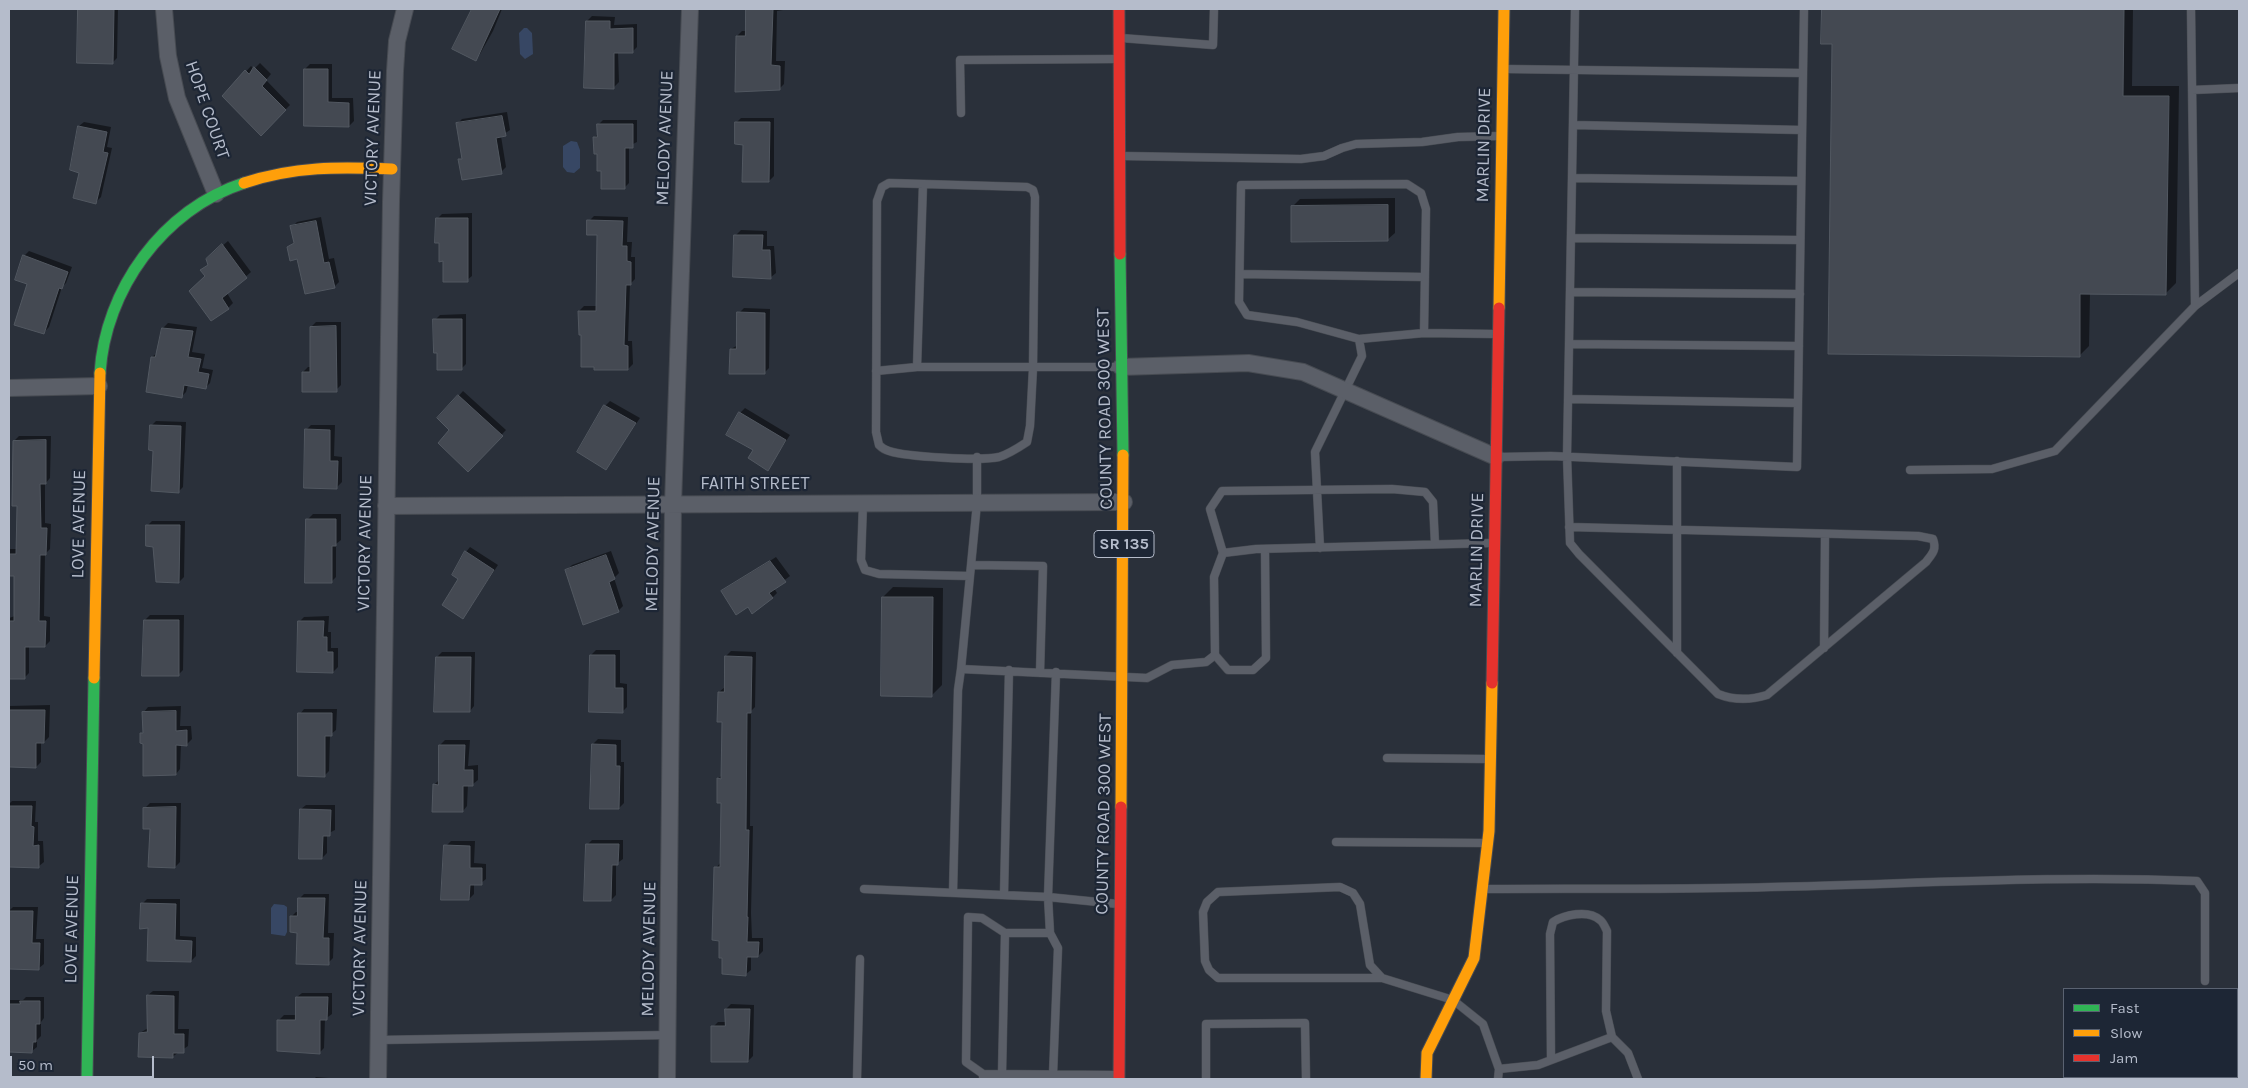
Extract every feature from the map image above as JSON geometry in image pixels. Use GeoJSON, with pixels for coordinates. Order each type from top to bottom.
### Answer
{"type":"FeatureCollection","features":[{"type":"Feature","properties":{"kind":"street","name":"HOPE COURT"},"geometry":{"type":"LineString","coordinates":[[164,9],[168,56],[177,98],[216,194]]}},
{"type":"Feature","properties":{"kind":"street","name":"VICTORY AVENUE"},"geometry":{"type":"LineString","coordinates":[[378,1079],[392,169],[397,41],[405,9]]}},
{"type":"Feature","properties":{"kind":"street","name":"MELODY AVENUE"},"geometry":{"type":"LineString","coordinates":[[667,1079],[673,504],[690,9]]}},
{"type":"Feature","properties":{"kind":"street","name":"COUNTY ROAD 300 WEST"},"geometry":{"type":"LineString","coordinates":[[1119,9],[1121,367],[1124,502],[1119,1077]]}},
{"type":"Feature","properties":{"kind":"street","name":"MARLIN DRIVE"},"geometry":{"type":"LineString","coordinates":[[1426,1079],[1427,1053],[1474,958],[1488,844],[1504,9]]}},
{"type":"Feature","properties":{"kind":"street","name":"LOVE AVENUE"},"geometry":{"type":"LineString","coordinates":[[87,1079],[99,386],[106,331],[127,280],[146,250],[191,210],[216,194],[268,175],[304,169],[392,169]]}},
{"type":"Feature","properties":{"kind":"street"},"geometry":{"type":"LineString","coordinates":[[1121,367],[1248,363],[1303,372],[1496,457]]}},
{"type":"Feature","properties":{"kind":"street"},"geometry":{"type":"LineString","coordinates":[[9,388],[99,386]]}},
{"type":"Feature","properties":{"kind":"street","name":"FAITH STREET"},"geometry":{"type":"LineString","coordinates":[[386,506],[1124,502]]}},
{"type":"Feature","properties":{"kind":"lane"},"geometry":{"type":"LineString","coordinates":[[1118,38],[1212,45],[1214,9]]}},
{"type":"Feature","properties":{"kind":"lane"},"geometry":{"type":"LineString","coordinates":[[1569,527],[1918,536],[1933,539],[1936,546],[1934,553],[1926,562],[1767,696],[1728,698],[1718,694],[1570,543],[1569,527],[1567,456],[1575,9]]}},
{"type":"Feature","properties":{"kind":"lane"},"geometry":{"type":"LineString","coordinates":[[1496,457],[1567,456],[1797,467],[1804,9]]}},
{"type":"Feature","properties":{"kind":"lane"},"geometry":{"type":"LineString","coordinates":[[2191,9],[2195,306]]}},
{"type":"Feature","properties":{"kind":"lane"},"geometry":{"type":"LineString","coordinates":[[961,113],[960,60],[1119,59]]}},
{"type":"Feature","properties":{"kind":"lane"},"geometry":{"type":"LineString","coordinates":[[1502,68],[1803,73]]}},
{"type":"Feature","properties":{"kind":"lane"},"geometry":{"type":"LineString","coordinates":[[2192,90],[2239,88]]}},
{"type":"Feature","properties":{"kind":"lane"},"geometry":{"type":"LineString","coordinates":[[1573,125],[1802,130]]}},
{"type":"Feature","properties":{"kind":"lane"},"geometry":{"type":"LineString","coordinates":[[1120,156],[1301,159],[1324,156],[1356,144],[1422,142],[1458,137],[1501,136]]}},
{"type":"Feature","properties":{"kind":"lane"},"geometry":{"type":"LineString","coordinates":[[1572,178],[1801,181]]}},
{"type":"Feature","properties":{"kind":"lane"},"geometry":{"type":"LineString","coordinates":[[889,183],[923,184],[1027,187],[1033,190],[1035,197],[1033,368],[1030,426],[1026,442],[1014,451],[997,457],[908,455],[887,451],[879,445],[876,432],[877,201],[882,187],[889,183]]}},
{"type":"Feature","properties":{"kind":"lane"},"geometry":{"type":"LineString","coordinates":[[916,367],[923,184]]}},
{"type":"Feature","properties":{"kind":"lane"},"geometry":{"type":"LineString","coordinates":[[1424,333],[1426,209],[1421,193],[1407,184],[1240,185],[1240,302],[1247,315],[1296,322],[1358,339],[1424,333],[1498,334]]}},
{"type":"Feature","properties":{"kind":"lane"},"geometry":{"type":"LineString","coordinates":[[1571,238],[1800,240]]}},
{"type":"Feature","properties":{"kind":"lane"},"geometry":{"type":"LineString","coordinates":[[1910,470],[1992,470],[2055,451],[2195,306],[2239,273]]}},
{"type":"Feature","properties":{"kind":"lane"},"geometry":{"type":"LineString","coordinates":[[1240,274],[1425,277]]}},
{"type":"Feature","properties":{"kind":"lane"},"geometry":{"type":"LineString","coordinates":[[1570,292],[1800,294]]}},
{"type":"Feature","properties":{"kind":"lane"},"geometry":{"type":"LineString","coordinates":[[1320,548],[1314,452],[1362,356],[1358,339]]}},
{"type":"Feature","properties":{"kind":"lane"},"geometry":{"type":"LineString","coordinates":[[1569,344],[1799,346]]}},
{"type":"Feature","properties":{"kind":"lane"},"geometry":{"type":"LineString","coordinates":[[876,371],[916,367],[1121,367]]}},
{"type":"Feature","properties":{"kind":"lane"},"geometry":{"type":"LineString","coordinates":[[1568,399],[1798,403]]}},
{"type":"Feature","properties":{"kind":"lane"},"geometry":{"type":"LineString","coordinates":[[953,893],[958,690],[962,669],[971,566],[976,503],[977,457]]}},
{"type":"Feature","properties":{"kind":"lane"},"geometry":{"type":"LineString","coordinates":[[1677,461],[1677,653]]}},
{"type":"Feature","properties":{"kind":"lane"},"geometry":{"type":"LineString","coordinates":[[1265,549],[1266,658],[1253,670],[1228,670],[1215,656],[1214,577],[1223,553],[1210,509],[1222,490],[1392,489],[1425,492],[1433,502],[1435,544]]}},
{"type":"Feature","properties":{"kind":"lane"},"geometry":{"type":"LineString","coordinates":[[863,504],[862,560],[865,570],[879,574],[970,576]]}},
{"type":"Feature","properties":{"kind":"lane"},"geometry":{"type":"LineString","coordinates":[[1824,648],[1825,534]]}},
{"type":"Feature","properties":{"kind":"lane"},"geometry":{"type":"LineString","coordinates":[[1223,553],[1265,549],[1494,543]]}},
{"type":"Feature","properties":{"kind":"lane"},"geometry":{"type":"LineString","coordinates":[[971,566],[1043,566],[1040,672]]}},
{"type":"Feature","properties":{"kind":"lane"},"geometry":{"type":"LineString","coordinates":[[962,669],[1056,672],[1147,678],[1172,665],[1206,662],[1215,656]]}},
{"type":"Feature","properties":{"kind":"lane"},"geometry":{"type":"LineString","coordinates":[[1004,895],[1009,670]]}},
{"type":"Feature","properties":{"kind":"lane"},"geometry":{"type":"LineString","coordinates":[[1053,1075],[1058,948],[1050,933],[1048,897],[1056,672]]}},
{"type":"Feature","properties":{"kind":"lane"},"geometry":{"type":"LineString","coordinates":[[1387,758],[1490,759]]}},
{"type":"Feature","properties":{"kind":"lane"},"geometry":{"type":"LineString","coordinates":[[1336,842],[1488,844]]}},
{"type":"Feature","properties":{"kind":"lane"},"geometry":{"type":"LineString","coordinates":[[1482,889],[1769,887],[1981,881],[2154,879],[2198,881],[2205,893],[2205,981]]}},
{"type":"Feature","properties":{"kind":"lane"},"geometry":{"type":"LineString","coordinates":[[1382,978],[1370,964],[1360,904],[1353,893],[1340,887],[1218,892],[1206,902],[1203,912],[1205,961],[1209,970],[1218,978],[1382,978],[1453,1000],[1483,1024],[1490,1038],[1499,1069],[1498,1079]]}},
{"type":"Feature","properties":{"kind":"lane"},"geometry":{"type":"LineString","coordinates":[[864,889],[1048,897],[1120,904]]}},
{"type":"Feature","properties":{"kind":"lane"},"geometry":{"type":"LineString","coordinates":[[1551,1060],[1550,934],[1553,922],[1562,916],[1590,915],[1600,920],[1607,931],[1606,1010],[1612,1037],[1628,1053],[1638,1079]]}},
{"type":"Feature","properties":{"kind":"lane"},"geometry":{"type":"LineString","coordinates":[[1050,933],[1005,933],[982,918],[968,916],[966,1062],[983,1077],[1002,1074],[1119,1077]]}},
{"type":"Feature","properties":{"kind":"lane"},"geometry":{"type":"LineString","coordinates":[[1002,1074],[1005,933]]}},
{"type":"Feature","properties":{"kind":"lane"},"geometry":{"type":"LineString","coordinates":[[857,1079],[860,960]]}},
{"type":"Feature","properties":{"kind":"lane"},"geometry":{"type":"LineString","coordinates":[[1206,1079],[1206,1024],[1305,1022],[1306,1079]]}},
{"type":"Feature","properties":{"kind":"lane"},"geometry":{"type":"LineString","coordinates":[[379,1040],[668,1035]]}},
{"type":"Feature","properties":{"kind":"lane"},"geometry":{"type":"LineString","coordinates":[[1499,1069],[1538,1065],[1612,1037]]}},
{"type":"Feature","properties":{"kind":"water"},"geometry":{"type":"Polygon","coordinates":[[[524,28],[527,28],[532,33],[533,54],[525,59],[520,54],[519,33],[524,28]]]}},
{"type":"Feature","properties":{"kind":"water"},"geometry":{"type":"Polygon","coordinates":[[[571,141],[577,142],[580,150],[580,168],[574,173],[567,172],[563,167],[563,146],[571,141]]]}},
{"type":"Feature","properties":{"kind":"water"},"geometry":{"type":"Polygon","coordinates":[[[274,904],[287,907],[287,932],[285,936],[271,934],[271,908],[274,904]]]}},
{"type":"Feature","properties":{"kind":"building"},"geometry":{"type":"Polygon","coordinates":[[[78,9],[114,9],[113,64],[77,63],[78,9]]]}},
{"type":"Feature","properties":{"kind":"building"},"geometry":{"type":"Polygon","coordinates":[[[472,9],[500,9],[476,61],[452,49],[472,9]]]}},
{"type":"Feature","properties":{"kind":"building"},"geometry":{"type":"Polygon","coordinates":[[[746,9],[773,9],[771,65],[780,66],[780,90],[735,92],[736,36],[745,36],[746,9]]]}},
{"type":"Feature","properties":{"kind":"building"},"geometry":{"type":"Polygon","coordinates":[[[1822,9],[2124,9],[2123,96],[2169,96],[2166,295],[2080,294],[2080,357],[1828,354],[1832,44],[1821,44],[1822,9]]]}},
{"type":"Feature","properties":{"kind":"building"},"geometry":{"type":"Polygon","coordinates":[[[586,21],[610,21],[610,29],[633,28],[633,53],[614,53],[614,89],[584,88],[586,21]]]}},
{"type":"Feature","properties":{"kind":"building"},"geometry":{"type":"Polygon","coordinates":[[[254,67],[267,80],[262,86],[286,110],[261,136],[222,96],[245,70],[249,74],[254,67]]]}},
{"type":"Feature","properties":{"kind":"building"},"geometry":{"type":"Polygon","coordinates":[[[304,69],[328,69],[328,102],[349,103],[349,127],[304,126],[304,69]]]}},
{"type":"Feature","properties":{"kind":"building"},"geometry":{"type":"Polygon","coordinates":[[[502,116],[506,136],[496,138],[502,174],[462,180],[458,159],[462,159],[456,123],[502,116]]]}},
{"type":"Feature","properties":{"kind":"building"},"geometry":{"type":"Polygon","coordinates":[[[735,122],[770,122],[769,182],[742,182],[743,145],[735,144],[735,122]]]}},
{"type":"Feature","properties":{"kind":"building"},"geometry":{"type":"Polygon","coordinates":[[[597,124],[633,124],[633,148],[625,148],[625,189],[601,189],[601,171],[597,171],[597,154],[594,154],[593,137],[597,137],[597,124]]]}},
{"type":"Feature","properties":{"kind":"building"},"geometry":{"type":"Polygon","coordinates":[[[78,126],[107,132],[103,152],[108,153],[96,204],[73,198],[79,173],[70,170],[78,126]]]}},
{"type":"Feature","properties":{"kind":"building"},"geometry":{"type":"Polygon","coordinates":[[[1388,205],[1388,241],[1291,242],[1291,206],[1388,205]]]}},
{"type":"Feature","properties":{"kind":"building"},"geometry":{"type":"Polygon","coordinates":[[[436,218],[468,218],[468,282],[443,282],[443,261],[439,262],[439,243],[435,243],[436,218]]]}},
{"type":"Feature","properties":{"kind":"building"},"geometry":{"type":"Polygon","coordinates":[[[587,220],[623,221],[622,246],[627,246],[627,261],[631,262],[631,285],[626,285],[624,345],[628,346],[628,370],[594,370],[594,367],[581,367],[581,335],[579,335],[578,311],[596,311],[597,235],[587,235],[587,220]]]}},
{"type":"Feature","properties":{"kind":"building"},"geometry":{"type":"Polygon","coordinates":[[[316,221],[324,263],[329,262],[335,288],[305,294],[297,259],[290,261],[287,247],[294,243],[290,226],[316,221]]]}},
{"type":"Feature","properties":{"kind":"building"},"geometry":{"type":"Polygon","coordinates":[[[734,235],[763,235],[762,250],[770,250],[771,279],[733,277],[734,235]]]}},
{"type":"Feature","properties":{"kind":"building"},"geometry":{"type":"Polygon","coordinates":[[[222,244],[247,278],[222,298],[229,309],[211,321],[189,291],[205,276],[200,270],[208,265],[206,259],[222,244]]]}},
{"type":"Feature","properties":{"kind":"building"},"geometry":{"type":"Polygon","coordinates":[[[23,255],[68,272],[62,289],[59,288],[44,334],[14,325],[27,284],[15,280],[23,255]]]}},
{"type":"Feature","properties":{"kind":"building"},"geometry":{"type":"Polygon","coordinates":[[[737,312],[765,313],[765,374],[729,374],[730,349],[736,349],[737,312]]]}},
{"type":"Feature","properties":{"kind":"building"},"geometry":{"type":"Polygon","coordinates":[[[433,319],[462,319],[462,370],[437,370],[437,353],[434,353],[433,319]]]}},
{"type":"Feature","properties":{"kind":"building"},"geometry":{"type":"Polygon","coordinates":[[[336,326],[337,392],[302,392],[302,372],[310,372],[310,327],[336,326]]]}},
{"type":"Feature","properties":{"kind":"building"},"geometry":{"type":"Polygon","coordinates":[[[162,328],[193,331],[188,357],[201,359],[198,372],[209,374],[206,389],[184,385],[182,398],[146,392],[151,357],[155,357],[162,328]]]}},
{"type":"Feature","properties":{"kind":"building"},"geometry":{"type":"Polygon","coordinates":[[[458,395],[503,436],[468,472],[438,443],[449,430],[437,418],[458,395]]]}},
{"type":"Feature","properties":{"kind":"building"},"geometry":{"type":"Polygon","coordinates":[[[604,405],[636,423],[606,470],[577,452],[604,405]]]}},
{"type":"Feature","properties":{"kind":"building"},"geometry":{"type":"Polygon","coordinates":[[[739,412],[786,440],[768,471],[748,458],[753,450],[726,435],[739,412]]]}},
{"type":"Feature","properties":{"kind":"building"},"geometry":{"type":"Polygon","coordinates":[[[150,425],[181,426],[179,493],[151,491],[153,451],[149,450],[150,425]]]}},
{"type":"Feature","properties":{"kind":"building"},"geometry":{"type":"Polygon","coordinates":[[[305,429],[330,430],[330,461],[338,461],[337,489],[304,488],[305,429]]]}},
{"type":"Feature","properties":{"kind":"building"},"geometry":{"type":"Polygon","coordinates":[[[46,440],[46,484],[40,484],[41,528],[47,528],[46,555],[40,555],[39,621],[46,621],[45,647],[25,647],[25,679],[9,679],[9,621],[14,621],[14,576],[9,576],[9,554],[16,554],[17,506],[12,506],[13,441],[46,440]]]}},
{"type":"Feature","properties":{"kind":"building"},"geometry":{"type":"Polygon","coordinates":[[[306,519],[336,519],[336,546],[332,546],[332,583],[305,583],[306,519]]]}},
{"type":"Feature","properties":{"kind":"building"},"geometry":{"type":"Polygon","coordinates":[[[146,525],[180,525],[179,583],[156,582],[153,547],[146,546],[146,525]]]}},
{"type":"Feature","properties":{"kind":"building"},"geometry":{"type":"Polygon","coordinates":[[[465,551],[494,570],[463,619],[442,605],[458,579],[452,575],[465,551]]]}},
{"type":"Feature","properties":{"kind":"building"},"geometry":{"type":"Polygon","coordinates":[[[606,555],[615,579],[609,582],[619,612],[583,625],[565,570],[606,555]]]}},
{"type":"Feature","properties":{"kind":"building"},"geometry":{"type":"Polygon","coordinates":[[[770,561],[786,582],[769,593],[773,598],[752,614],[748,607],[736,615],[721,591],[770,561]]]}},
{"type":"Feature","properties":{"kind":"building"},"geometry":{"type":"Polygon","coordinates":[[[882,597],[933,597],[932,697],[881,696],[882,597]]]}},
{"type":"Feature","properties":{"kind":"building"},"geometry":{"type":"Polygon","coordinates":[[[144,620],[179,620],[179,676],[142,676],[144,620]]]}},
{"type":"Feature","properties":{"kind":"building"},"geometry":{"type":"Polygon","coordinates":[[[298,621],[324,621],[323,637],[327,637],[327,652],[333,652],[333,673],[297,672],[298,621]]]}},
{"type":"Feature","properties":{"kind":"building"},"geometry":{"type":"Polygon","coordinates":[[[590,655],[615,655],[615,688],[623,688],[623,713],[589,712],[590,655]]]}},
{"type":"Feature","properties":{"kind":"building"},"geometry":{"type":"Polygon","coordinates":[[[725,656],[752,657],[751,713],[747,713],[746,830],[749,830],[747,942],[759,942],[758,957],[747,957],[746,976],[722,974],[722,958],[719,958],[719,941],[712,940],[714,867],[720,867],[721,803],[717,803],[717,778],[721,779],[722,722],[717,722],[718,692],[724,692],[725,656]]]}},
{"type":"Feature","properties":{"kind":"building"},"geometry":{"type":"Polygon","coordinates":[[[436,657],[471,657],[470,712],[434,712],[436,657]]]}},
{"type":"Feature","properties":{"kind":"building"},"geometry":{"type":"Polygon","coordinates":[[[9,710],[45,710],[44,743],[36,743],[36,768],[10,767],[9,710]]]}},
{"type":"Feature","properties":{"kind":"building"},"geometry":{"type":"Polygon","coordinates":[[[176,711],[176,731],[187,730],[187,746],[176,745],[176,775],[143,776],[143,744],[140,743],[140,733],[143,733],[142,712],[176,711]]]}},
{"type":"Feature","properties":{"kind":"building"},"geometry":{"type":"Polygon","coordinates":[[[298,713],[332,713],[332,736],[325,736],[325,777],[298,776],[298,713]]]}},
{"type":"Feature","properties":{"kind":"building"},"geometry":{"type":"Polygon","coordinates":[[[592,744],[616,745],[616,766],[620,766],[619,809],[590,809],[592,744]]]}},
{"type":"Feature","properties":{"kind":"building"},"geometry":{"type":"Polygon","coordinates":[[[439,745],[465,745],[464,770],[473,770],[473,786],[463,786],[463,812],[432,812],[433,784],[438,785],[439,745]]]}},
{"type":"Feature","properties":{"kind":"building"},"geometry":{"type":"Polygon","coordinates":[[[9,806],[32,806],[33,846],[39,845],[39,868],[9,867],[9,806]]]}},
{"type":"Feature","properties":{"kind":"building"},"geometry":{"type":"Polygon","coordinates":[[[176,807],[175,868],[148,867],[150,829],[143,829],[143,808],[176,807]]]}},
{"type":"Feature","properties":{"kind":"building"},"geometry":{"type":"Polygon","coordinates":[[[300,809],[331,810],[330,836],[323,836],[322,859],[299,859],[300,809]]]}},
{"type":"Feature","properties":{"kind":"building"},"geometry":{"type":"Polygon","coordinates":[[[586,844],[619,844],[618,865],[612,865],[611,901],[584,901],[586,844]]]}},
{"type":"Feature","properties":{"kind":"building"},"geometry":{"type":"Polygon","coordinates":[[[444,845],[470,846],[470,868],[482,868],[482,885],[470,885],[469,900],[441,900],[444,845]]]}},
{"type":"Feature","properties":{"kind":"building"},"geometry":{"type":"Polygon","coordinates":[[[298,898],[325,898],[323,938],[329,938],[329,965],[296,964],[297,933],[290,932],[290,916],[297,916],[298,898]]]}},
{"type":"Feature","properties":{"kind":"building"},"geometry":{"type":"Polygon","coordinates":[[[141,903],[176,904],[175,940],[192,941],[191,962],[147,961],[148,928],[140,929],[141,903]]]}},
{"type":"Feature","properties":{"kind":"building"},"geometry":{"type":"Polygon","coordinates":[[[9,911],[33,911],[32,943],[40,943],[39,970],[9,969],[9,911]]]}},
{"type":"Feature","properties":{"kind":"building"},"geometry":{"type":"Polygon","coordinates":[[[147,995],[174,996],[174,1034],[184,1034],[184,1053],[173,1053],[173,1058],[138,1057],[139,1033],[147,1032],[147,995]]]}},
{"type":"Feature","properties":{"kind":"building"},"geometry":{"type":"Polygon","coordinates":[[[296,997],[328,997],[327,1020],[320,1020],[320,1054],[277,1051],[277,1020],[295,1020],[296,997]]]}},
{"type":"Feature","properties":{"kind":"building"},"geometry":{"type":"Polygon","coordinates":[[[20,1001],[40,1001],[40,1024],[36,1024],[36,1042],[33,1042],[32,1053],[9,1052],[9,1004],[20,1004],[20,1001]]]}},
{"type":"Feature","properties":{"kind":"building"},"geometry":{"type":"Polygon","coordinates":[[[725,1009],[750,1009],[748,1062],[711,1062],[711,1026],[725,1026],[725,1009]]]}},
{"type":"Feature","properties":{"kind":"traffic: fast"},"geometry":{"type":"LineString","coordinates":[[100,373],[104,342],[113,312],[126,283],[144,257],[164,233],[188,212],[215,195],[244,183]]}},
{"type":"Feature","properties":{"kind":"traffic: fast"},"geometry":{"type":"LineString","coordinates":[[1120,254],[1123,455]]}},
{"type":"Feature","properties":{"kind":"traffic: fast"},"geometry":{"type":"LineString","coordinates":[[87,1079],[94,678]]}},
{"type":"Feature","properties":{"kind":"traffic: slow"},"geometry":{"type":"LineString","coordinates":[[1499,308],[1504,9]]}},
{"type":"Feature","properties":{"kind":"traffic: slow"},"geometry":{"type":"LineString","coordinates":[[244,183],[281,173],[317,169],[392,169]]}},
{"type":"Feature","properties":{"kind":"traffic: slow"},"geometry":{"type":"LineString","coordinates":[[94,678],[100,373]]}},
{"type":"Feature","properties":{"kind":"traffic: slow"},"geometry":{"type":"LineString","coordinates":[[1121,807],[1123,455]]}},
{"type":"Feature","properties":{"kind":"traffic: slow"},"geometry":{"type":"LineString","coordinates":[[1426,1079],[1427,1053],[1474,958],[1489,831],[1492,683]]}},
{"type":"Feature","properties":{"kind":"traffic: jam"},"geometry":{"type":"LineString","coordinates":[[1119,9],[1120,254]]}},
{"type":"Feature","properties":{"kind":"traffic: jam"},"geometry":{"type":"LineString","coordinates":[[1492,683],[1499,308]]}},
{"type":"Feature","properties":{"kind":"traffic: jam"},"geometry":{"type":"LineString","coordinates":[[1119,1079],[1121,807]]}}]}
